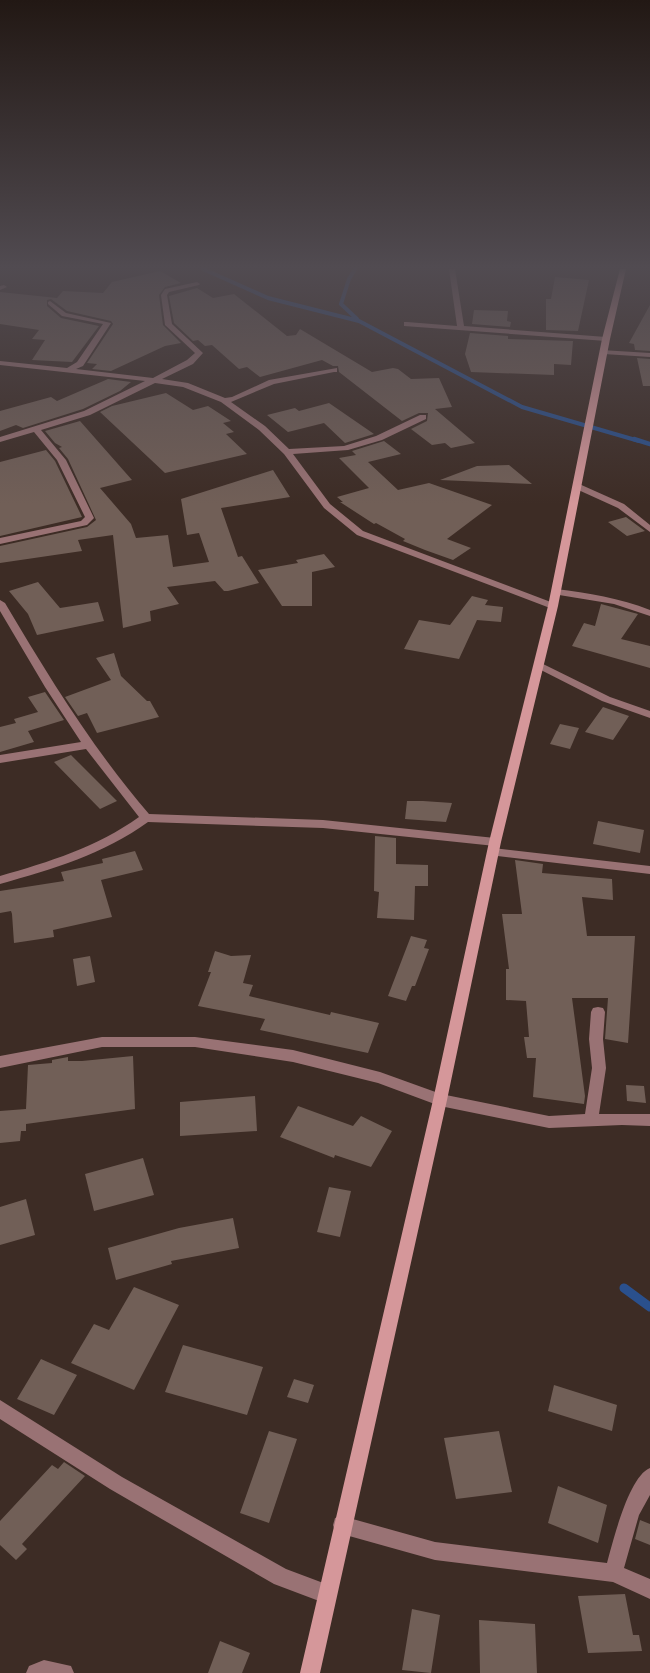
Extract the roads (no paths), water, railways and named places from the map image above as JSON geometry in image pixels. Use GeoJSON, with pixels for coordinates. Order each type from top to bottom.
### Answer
{"type":"FeatureCollection","features":[{"type":"Feature","properties":{"kind":"main road"},"geometry":{"type":"LineString","coordinates":[[310,1673],[440,1100],[494,847],[553,606],[605,347]]}},
{"type":"Feature","properties":{"kind":"street"},"geometry":{"type":"LineString","coordinates":[[67,370],[80,364],[91,347]]}},
{"type":"Feature","properties":{"kind":"street"},"geometry":{"type":"LineString","coordinates":[[0,440],[87,413],[127,395],[151,380],[190,362],[199,353],[193,347]]}},
{"type":"Feature","properties":{"kind":"street"},"geometry":{"type":"LineString","coordinates":[[610,347],[650,355]]}},
{"type":"Feature","properties":{"kind":"street"},"geometry":{"type":"LineString","coordinates":[[0,363],[185,385],[224,400],[262,428],[287,452],[327,506],[360,533],[553,606]]}},
{"type":"Feature","properties":{"kind":"street"},"geometry":{"type":"LineString","coordinates":[[224,400],[234,399],[272,382],[334,370]]}},
{"type":"Feature","properties":{"kind":"street"},"geometry":{"type":"LineString","coordinates":[[287,452],[345,448],[379,438],[423,417]]}},
{"type":"Feature","properties":{"kind":"street"},"geometry":{"type":"LineString","coordinates":[[0,541],[84,523],[90,518],[68,467],[49,440],[36,429]]}},
{"type":"Feature","properties":{"kind":"street"},"geometry":{"type":"LineString","coordinates":[[577,486],[621,506],[650,529]]}},
{"type":"Feature","properties":{"kind":"street"},"geometry":{"type":"LineString","coordinates":[[556,592],[602,597],[650,613]]}},
{"type":"Feature","properties":{"kind":"street"},"geometry":{"type":"LineString","coordinates":[[0,603],[86,744],[146,818]]}},
{"type":"Feature","properties":{"kind":"street"},"geometry":{"type":"LineString","coordinates":[[539,665],[606,699],[650,715]]}},
{"type":"Feature","properties":{"kind":"street"},"geometry":{"type":"LineString","coordinates":[[0,759],[86,744]]}},
{"type":"Feature","properties":{"kind":"street"},"geometry":{"type":"LineString","coordinates":[[0,880],[78,856],[123,836],[146,818],[323,824],[650,870]]}},
{"type":"Feature","properties":{"kind":"street"},"geometry":{"type":"LineString","coordinates":[[591,1120],[599,1068],[596,1039],[598,1012]]}},
{"type":"Feature","properties":{"kind":"street"},"geometry":{"type":"LineString","coordinates":[[0,1062],[102,1042],[195,1042],[293,1056],[380,1078],[440,1100],[549,1122],[650,1120]]}},
{"type":"Feature","properties":{"kind":"street"},"geometry":{"type":"LineString","coordinates":[[0,1409],[116,1483],[219,1542],[281,1577],[327,1594]]}},
{"type":"Feature","properties":{"kind":"street"},"geometry":{"type":"LineString","coordinates":[[614,1572],[631,1512],[650,1477]]}},
{"type":"Feature","properties":{"kind":"street"},"geometry":{"type":"LineString","coordinates":[[342,1525],[435,1551],[614,1572],[650,1589]]}},
{"type":"Feature","properties":{"kind":"street"},"geometry":{"type":"LineString","coordinates":[[36,1673],[44,1670],[64,1673]]}},
{"type":"Feature","properties":{"kind":"waterway"},"geometry":{"type":"LineString","coordinates":[[408,347],[522,407],[639,441]]}},
{"type":"Feature","properties":{"kind":"waterway"},"geometry":{"type":"LineString","coordinates":[[634,439],[650,444]]}},
{"type":"Feature","properties":{"kind":"waterway"},"geometry":{"type":"LineString","coordinates":[[624,1288],[650,1307]]}}]}
